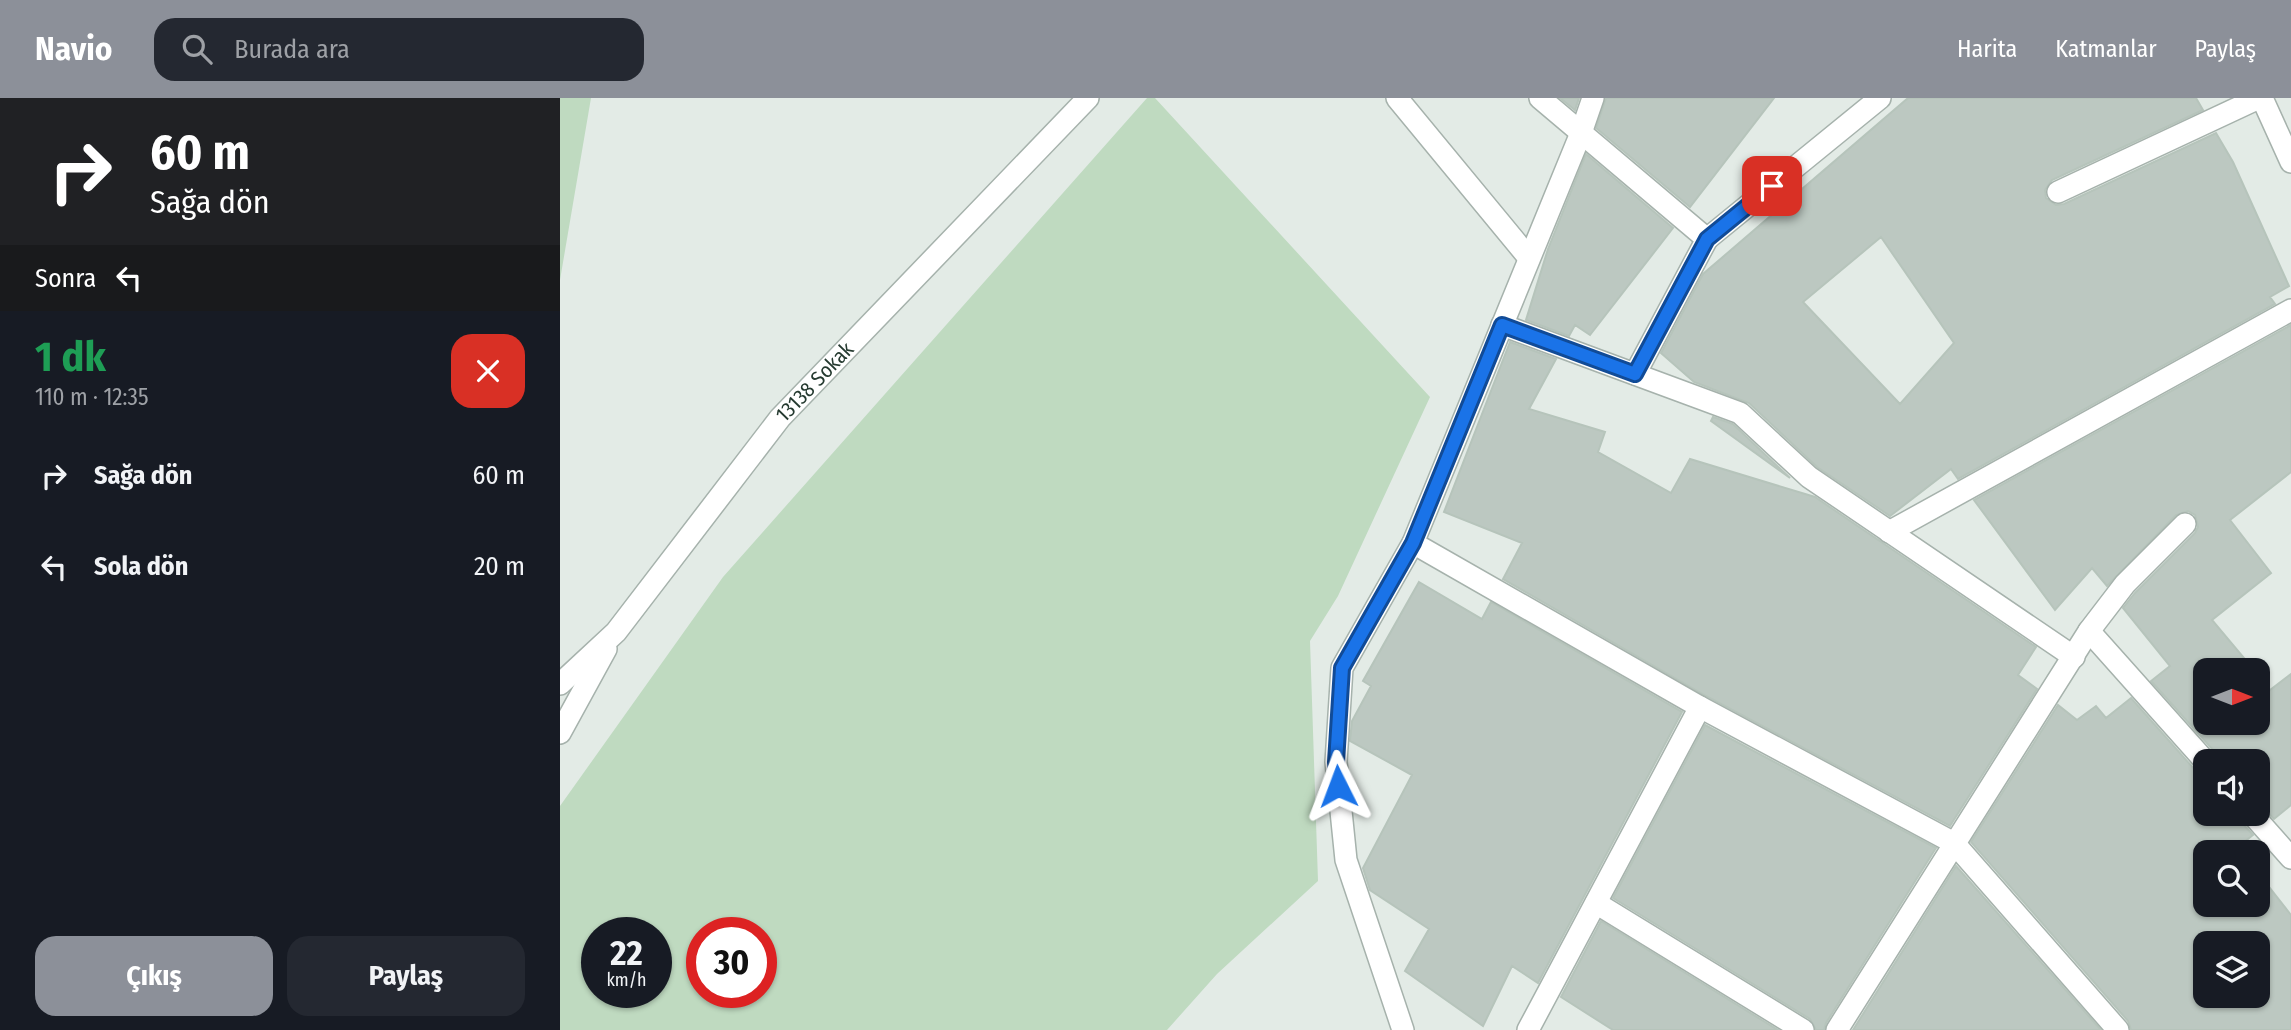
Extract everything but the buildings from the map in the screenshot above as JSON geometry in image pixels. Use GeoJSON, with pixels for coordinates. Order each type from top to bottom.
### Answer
{"type":"FeatureCollection","features":[{"type":"Feature","properties":{"kind":"street","name":"13138 Sokak"},"geometry":{"type":"LineString","coordinates":[[560,684],[616,632],[780,418],[1088,98]]}},
{"type":"Feature","properties":{"kind":"street"},"geometry":{"type":"LineString","coordinates":[[1397,98],[1530,258]]}},
{"type":"Feature","properties":{"kind":"street"},"geometry":{"type":"LineString","coordinates":[[1540,98],[1707,239]]}},
{"type":"Feature","properties":{"kind":"street"},"geometry":{"type":"LineString","coordinates":[[1403,1030],[1346,860],[1336,762],[1342,668],[1413,543],[1594,98]]}},
{"type":"Feature","properties":{"kind":"street"},"geometry":{"type":"LineString","coordinates":[[1635,374],[1707,239],[1880,98]]}},
{"type":"Feature","properties":{"kind":"street"},"geometry":{"type":"LineString","coordinates":[[2058,192],[2260,98],[2291,162]]}},
{"type":"Feature","properties":{"kind":"street"},"geometry":{"type":"LineString","coordinates":[[1889,532],[2291,310]]}},
{"type":"Feature","properties":{"kind":"street"},"geometry":{"type":"LineString","coordinates":[[1502,325],[1740,413],[1809,477],[2074,657]]}},
{"type":"Feature","properties":{"kind":"street"},"geometry":{"type":"LineString","coordinates":[[1837,1030],[2089,631],[2125,584],[2186,524]]}},
{"type":"Feature","properties":{"kind":"street"},"geometry":{"type":"LineString","coordinates":[[1413,543],[1700,707],[1954,843],[2118,1030]]}},
{"type":"Feature","properties":{"kind":"street"},"geometry":{"type":"LineString","coordinates":[[2089,631],[2194,749]]}},
{"type":"Feature","properties":{"kind":"street"},"geometry":{"type":"LineString","coordinates":[[560,733],[616,632]]}},
{"type":"Feature","properties":{"kind":"street"},"geometry":{"type":"LineString","coordinates":[[1528,1030],[1700,707]]}},
{"type":"Feature","properties":{"kind":"street"},"geometry":{"type":"LineString","coordinates":[[2263,826],[2291,858]]}},
{"type":"Feature","properties":{"kind":"street"},"geometry":{"type":"LineString","coordinates":[[1596,902],[1803,1030]]}},
{"type":"Feature","properties":{"kind":"green space"},"geometry":{"type":"Polygon","coordinates":[[[560,98],[591,98],[560,280],[560,98]]]}},
{"type":"Feature","properties":{"kind":"green space"},"geometry":{"type":"Polygon","coordinates":[[[1147,98],[1155,98],[1430,397],[1338,596],[1310,641],[1318,881],[1217,974],[1167,1030],[560,1030],[560,806],[723,577],[1147,98]]]}},
{"type":"Feature","properties":{"kind":"route"},"geometry":{"type":"LineString","coordinates":[[1338,786],[1336,762],[1342,668],[1413,543],[1502,325],[1635,374],[1707,239],[1772,186]]}}]}
